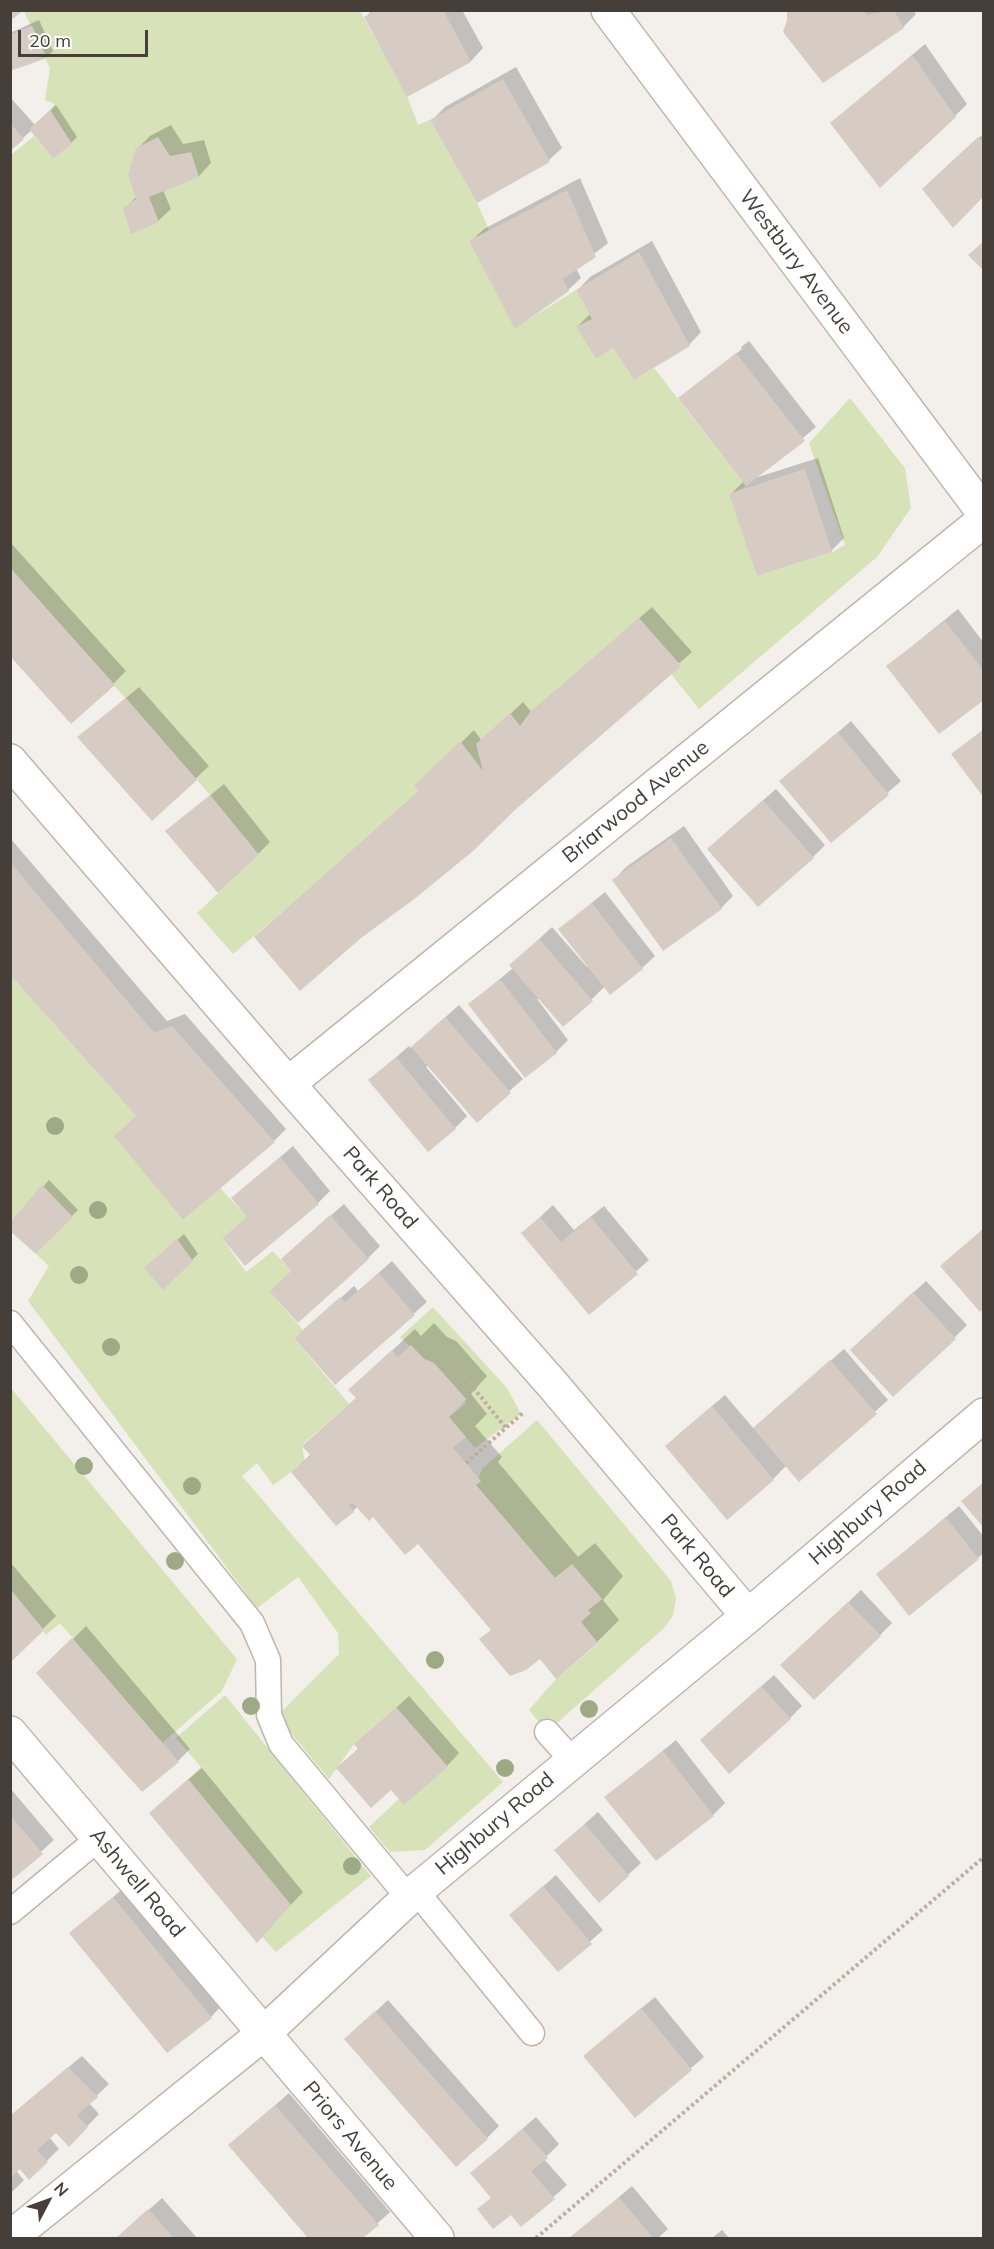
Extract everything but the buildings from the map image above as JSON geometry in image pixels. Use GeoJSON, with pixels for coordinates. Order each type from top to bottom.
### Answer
{"type":"FeatureCollection","features":[{"type":"Feature","properties":{"kind":"street","name":"Westbury Avenue"},"geometry":{"type":"LineString","coordinates":[[608,10],[984,513]]}},
{"type":"Feature","properties":{"kind":"street","name":"Briarwood Avenue"},"geometry":{"type":"LineString","coordinates":[[288,1084],[984,520]]}},
{"type":"Feature","properties":{"kind":"street","name":"Park Road"},"geometry":{"type":"LineString","coordinates":[[10,761],[288,1084],[553,1384],[748,1616]]}},
{"type":"Feature","properties":{"kind":"street","name":"Highbury Road"},"geometry":{"type":"LineString","coordinates":[[10,2238],[263,2034],[412,1894],[748,1616],[984,1415]]}},
{"type":"Feature","properties":{"kind":"street","name":"Ashwell Road"},"geometry":{"type":"LineString","coordinates":[[10,1733],[263,2034]]}},
{"type":"Feature","properties":{"kind":"street","name":"Priors Avenue"},"geometry":{"type":"LineString","coordinates":[[263,2034],[437,2238]]}},
{"type":"Feature","properties":{"kind":"lane"},"geometry":{"type":"LineString","coordinates":[[10,1323],[252,1623],[268,1660],[269,1715],[282,1744],[532,2033]]}},
{"type":"Feature","properties":{"kind":"lane"},"geometry":{"type":"LineString","coordinates":[[547,1732],[572,1760]]}},
{"type":"Feature","properties":{"kind":"lane"},"geometry":{"type":"LineString","coordinates":[[10,1912],[99,1838]]}},
{"type":"Feature","properties":{"kind":"path"},"geometry":{"type":"LineString","coordinates":[[447,1355],[506,1428]]}},
{"type":"Feature","properties":{"kind":"path"},"geometry":{"type":"LineString","coordinates":[[466,1463],[553,1384]]}},
{"type":"Feature","properties":{"kind":"path"},"geometry":{"type":"LineString","coordinates":[[536,2238],[984,1857]]}},
{"type":"Feature","properties":{"kind":"green space"},"geometry":{"type":"Polygon","coordinates":[[[24,11],[360,11],[407,96],[418,125],[430,120],[477,203],[489,230],[469,241],[515,328],[576,290],[592,319],[576,327],[596,359],[613,348],[634,380],[654,368],[746,486],[730,494],[757,576],[832,552],[845,545],[809,443],[850,398],[905,468],[911,508],[877,557],[699,709],[671,674],[681,665],[639,619],[520,726],[510,714],[483,771],[460,741],[419,791],[366,840],[233,954],[197,913],[259,855],[210,795],[11,568],[11,155],[34,136],[53,159],[72,144],[50,110],[55,104],[45,100],[50,68],[24,11]]]}},
{"type":"Feature","properties":{"kind":"green space"},"geometry":{"type":"Polygon","coordinates":[[[10,975],[136,1116],[115,1136],[183,1220],[220,1188],[247,1217],[222,1238],[246,1272],[273,1251],[291,1271],[269,1291],[303,1330],[294,1338],[349,1404],[302,1445],[305,1462],[273,1485],[257,1463],[242,1476],[503,1782],[425,1850],[390,1852],[369,1827],[399,1799],[404,1804],[448,1767],[396,1707],[354,1744],[329,1779],[277,1716],[339,1654],[338,1633],[298,1577],[257,1608],[28,1301],[49,1266],[36,1254],[72,1217],[11,1222],[10,975]]]}},
{"type":"Feature","properties":{"kind":"green space"},"geometry":{"type":"Polygon","coordinates":[[[433,1307],[507,1388],[521,1414],[475,1448],[449,1417],[464,1405],[466,1399],[434,1363],[424,1359],[400,1337],[433,1307]]]}},
{"type":"Feature","properties":{"kind":"green space"},"geometry":{"type":"Polygon","coordinates":[[[10,1387],[237,1659],[222,1691],[162,1743],[60,1623],[46,1635],[11,1589],[10,1387]]]}},
{"type":"Feature","properties":{"kind":"green space"},"geometry":{"type":"Polygon","coordinates":[[[537,1420],[671,1581],[676,1598],[673,1616],[663,1629],[547,1732],[529,1710],[556,1679],[598,1644],[581,1622],[588,1610],[602,1599],[572,1564],[555,1578],[476,1485],[482,1469],[537,1420]]]}},
{"type":"Feature","properties":{"kind":"green space"},"geometry":{"type":"Polygon","coordinates":[[[225,1695],[371,1876],[276,1952],[262,1937],[291,1905],[188,1779],[201,1767],[176,1738],[225,1695]]]}}]}
